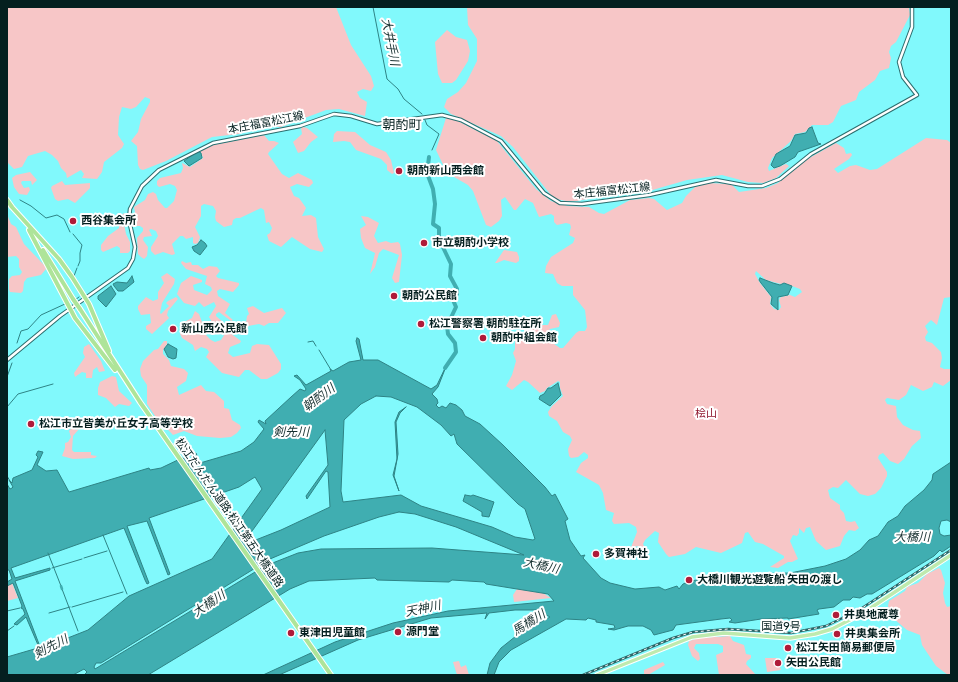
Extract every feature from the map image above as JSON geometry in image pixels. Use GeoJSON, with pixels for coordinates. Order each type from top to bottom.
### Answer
{"type":"FeatureCollection","features":[{"type":"Feature","properties":{"kind":"highway","name":"松江だんだん道路;松江第五大橋道路"},"geometry":{"type":"LineString","coordinates":[[7,200],[29,230],[114,364],[331,675]]}},
{"type":"Feature","properties":{"kind":"highway"},"geometry":{"type":"LineString","coordinates":[[11,206],[59,259],[85,298],[114,364]]}},
{"type":"Feature","properties":{"kind":"highway"},"geometry":{"type":"LineString","coordinates":[[29,230],[70,309],[86,334],[140,402]]}},
{"type":"Feature","properties":{"kind":"highway","name":"国道9号"},"geometry":{"type":"LineString","coordinates":[[597,675],[692,637],[724,633],[790,638],[815,634],[832,629],[863,613],[951,556]]}},
{"type":"Feature","properties":{"kind":"main road","name":"本庄福富松江線"},"geometry":{"type":"LineString","coordinates":[[7,360],[70,309],[118,277],[131,264],[135,247],[129,220],[130,209],[142,186],[159,170],[217,141],[300,126],[334,114],[346,115],[377,124],[442,115],[467,123],[501,141],[544,193],[560,203],[582,204],[649,195],[716,180],[756,187],[768,185],[780,178],[811,154],[917,95],[903,77],[899,62],[912,27],[912,7]]}},
{"type":"Feature","properties":{"kind":"green space"},"geometry":{"type":"Polygon","coordinates":[[[7,7],[336,7],[351,45],[371,76],[374,86],[371,91],[363,89],[357,92],[360,98],[367,102],[365,116],[339,109],[326,110],[281,127],[259,126],[254,124],[249,125],[248,129],[239,134],[212,137],[166,161],[143,170],[140,169],[138,165],[137,146],[131,141],[138,132],[141,119],[150,102],[150,99],[145,97],[136,107],[131,109],[122,107],[119,117],[118,135],[124,144],[122,148],[104,162],[102,172],[97,179],[82,178],[84,174],[81,170],[67,178],[66,173],[61,168],[58,161],[45,151],[28,156],[22,167],[14,169],[7,162],[7,7]]]}},
{"type":"Feature","properties":{"kind":"green space"},"geometry":{"type":"Polygon","coordinates":[[[467,7],[909,7],[910,15],[896,42],[891,46],[889,52],[891,58],[889,68],[880,71],[875,80],[859,92],[856,100],[841,106],[833,122],[828,125],[812,125],[805,132],[795,134],[791,141],[772,158],[768,168],[769,171],[786,164],[789,166],[776,178],[763,183],[748,182],[722,175],[687,180],[649,191],[634,190],[577,201],[566,201],[556,199],[550,194],[513,147],[501,136],[451,114],[444,107],[447,99],[458,92],[466,83],[477,61],[477,39],[468,25],[467,7]]]}},
{"type":"Feature","properties":{"kind":"green space"},"geometry":{"type":"Polygon","coordinates":[[[447,30],[456,37],[467,40],[470,51],[468,61],[456,80],[452,83],[442,83],[438,74],[435,42],[447,30]]]}},
{"type":"Feature","properties":{"kind":"green space","name":"桧山"},"geometry":{"type":"Polygon","coordinates":[[[446,118],[454,119],[497,141],[536,189],[551,201],[568,206],[589,207],[599,213],[604,214],[630,200],[649,198],[654,199],[667,210],[682,203],[686,196],[695,187],[708,183],[731,184],[739,192],[766,188],[778,183],[802,162],[836,143],[844,148],[846,154],[851,153],[852,155],[849,159],[834,169],[838,173],[850,166],[856,165],[870,170],[877,169],[926,138],[947,140],[951,143],[951,297],[944,298],[937,325],[931,320],[925,326],[928,332],[925,337],[926,341],[932,343],[941,352],[942,358],[940,367],[944,369],[951,369],[951,380],[943,386],[934,382],[932,387],[923,391],[911,385],[906,395],[899,400],[887,398],[885,400],[887,404],[896,406],[897,417],[903,425],[913,430],[920,431],[921,438],[912,446],[904,459],[898,464],[890,461],[883,453],[879,455],[878,458],[887,472],[887,476],[881,488],[875,494],[868,496],[860,494],[846,480],[838,488],[833,487],[828,490],[830,498],[840,505],[840,509],[844,513],[846,521],[855,521],[859,528],[855,531],[849,530],[844,536],[840,546],[826,550],[816,541],[810,527],[806,528],[804,533],[799,528],[799,533],[797,536],[793,535],[790,541],[798,559],[788,562],[778,568],[770,567],[784,558],[784,556],[763,544],[755,542],[748,532],[745,533],[742,543],[721,553],[696,547],[685,554],[669,557],[658,542],[659,533],[655,531],[645,540],[643,544],[645,548],[643,550],[641,550],[639,546],[633,547],[630,550],[637,532],[636,527],[629,523],[614,524],[612,521],[614,513],[606,510],[603,493],[599,485],[576,472],[581,463],[588,458],[588,455],[584,452],[578,457],[571,458],[569,456],[568,449],[572,440],[570,436],[563,432],[557,421],[549,416],[548,412],[552,406],[563,396],[560,388],[560,382],[558,381],[540,393],[524,380],[512,390],[506,386],[512,375],[516,361],[513,353],[517,336],[535,325],[548,325],[552,315],[556,314],[560,323],[559,327],[550,329],[546,334],[550,341],[560,348],[563,348],[576,333],[579,331],[585,331],[587,327],[585,310],[573,295],[573,286],[562,286],[557,283],[553,274],[545,273],[546,266],[551,257],[573,243],[575,238],[569,235],[571,227],[570,224],[566,223],[557,225],[554,222],[554,216],[551,214],[539,217],[533,203],[525,199],[516,210],[514,210],[505,197],[501,200],[502,216],[499,221],[491,227],[486,225],[473,191],[468,185],[447,173],[436,150],[446,118]],[[756,271],[755,274],[760,283],[771,297],[770,304],[774,309],[779,310],[781,307],[779,300],[781,297],[790,295],[795,297],[802,292],[800,289],[784,283],[781,284],[766,280],[756,271]]]}},
{"type":"Feature","properties":{"kind":"green space"},"geometry":{"type":"Polygon","coordinates":[[[301,128],[307,128],[318,137],[311,142],[304,151],[298,153],[293,142],[302,134],[301,128]]]}},
{"type":"Feature","properties":{"kind":"green space"},"geometry":{"type":"Polygon","coordinates":[[[337,131],[355,132],[370,145],[386,152],[391,160],[394,173],[392,174],[387,170],[387,165],[381,159],[356,150],[350,142],[333,142],[334,134],[337,131]]]}},
{"type":"Feature","properties":{"kind":"green space"},"geometry":{"type":"Polygon","coordinates":[[[264,135],[269,141],[279,143],[268,154],[282,174],[289,178],[298,173],[312,180],[313,183],[309,187],[297,184],[290,187],[294,196],[299,198],[306,208],[302,216],[311,215],[316,218],[318,237],[324,249],[322,252],[310,249],[292,237],[281,247],[269,241],[267,235],[270,233],[272,228],[269,222],[266,223],[264,210],[261,208],[240,218],[236,218],[233,220],[232,225],[224,227],[216,221],[216,211],[213,206],[204,204],[201,206],[201,216],[195,227],[200,237],[198,243],[193,243],[193,237],[186,239],[183,236],[180,236],[172,244],[175,254],[172,255],[163,252],[155,255],[151,251],[151,247],[158,236],[156,231],[151,229],[149,230],[152,236],[144,237],[143,240],[148,247],[147,256],[144,259],[138,254],[137,238],[143,231],[143,228],[140,226],[135,226],[136,217],[134,207],[145,200],[148,194],[153,192],[165,208],[167,208],[174,201],[177,190],[175,186],[170,184],[159,187],[157,185],[157,181],[160,178],[181,173],[183,168],[182,163],[190,167],[203,158],[200,150],[208,146],[264,135]]]}},
{"type":"Feature","properties":{"kind":"green space"},"geometry":{"type":"Polygon","coordinates":[[[30,172],[37,180],[32,185],[31,181],[22,181],[21,183],[24,188],[29,187],[30,190],[27,195],[19,194],[14,187],[12,178],[16,175],[30,172]]]}},
{"type":"Feature","properties":{"kind":"green space"},"geometry":{"type":"Polygon","coordinates":[[[62,181],[65,185],[90,183],[90,188],[75,203],[68,199],[58,201],[55,199],[51,188],[62,181]]]}},
{"type":"Feature","properties":{"kind":"green space"},"geometry":{"type":"Polygon","coordinates":[[[124,213],[126,216],[124,224],[126,234],[130,242],[130,251],[128,253],[120,253],[120,248],[117,246],[103,252],[101,250],[101,245],[108,236],[119,228],[119,218],[124,213]]]}},
{"type":"Feature","properties":{"kind":"green space"},"geometry":{"type":"Polygon","coordinates":[[[7,214],[11,224],[16,227],[24,244],[45,266],[46,269],[41,275],[27,278],[24,282],[23,291],[21,293],[10,292],[9,289],[9,279],[12,276],[20,275],[22,272],[19,267],[19,259],[16,256],[7,257],[7,214]]]}},
{"type":"Feature","properties":{"kind":"green space"},"geometry":{"type":"Polygon","coordinates":[[[361,216],[368,217],[379,223],[374,236],[378,243],[386,241],[391,243],[398,242],[400,244],[402,255],[399,282],[395,283],[392,278],[399,255],[383,249],[379,253],[375,267],[370,274],[375,253],[365,248],[361,238],[360,229],[366,225],[361,216]]]}},
{"type":"Feature","properties":{"kind":"green space"},"geometry":{"type":"Polygon","coordinates":[[[504,250],[517,252],[519,261],[516,263],[504,260],[495,263],[504,250]]]}},
{"type":"Feature","properties":{"kind":"green space"},"geometry":{"type":"Polygon","coordinates":[[[182,261],[186,263],[191,262],[192,265],[198,265],[203,269],[209,266],[217,267],[220,271],[216,276],[218,278],[239,283],[233,292],[220,289],[217,291],[218,296],[230,304],[225,313],[233,320],[231,321],[219,312],[216,316],[225,324],[230,333],[241,341],[240,343],[230,347],[228,353],[233,357],[250,353],[252,346],[257,344],[269,345],[281,364],[281,369],[278,373],[267,379],[261,379],[249,370],[245,370],[239,377],[222,373],[206,357],[209,352],[207,349],[201,347],[195,351],[193,345],[182,338],[180,334],[182,323],[192,318],[195,311],[199,314],[202,322],[200,329],[211,340],[215,342],[221,340],[226,332],[224,327],[212,322],[209,317],[216,306],[214,302],[204,307],[199,302],[195,306],[184,303],[177,294],[181,283],[191,276],[202,280],[202,282],[193,285],[194,290],[207,295],[212,290],[211,287],[205,284],[207,276],[186,269],[181,263],[182,261]]]}},
{"type":"Feature","properties":{"kind":"green space"},"geometry":{"type":"Polygon","coordinates":[[[167,273],[175,279],[174,284],[162,303],[160,313],[161,314],[169,306],[166,303],[168,301],[176,297],[178,299],[168,311],[167,315],[169,318],[152,334],[146,329],[146,326],[151,323],[150,314],[141,315],[138,306],[146,297],[153,301],[158,299],[158,292],[164,283],[161,277],[167,273]]]}},
{"type":"Feature","properties":{"kind":"green space"},"geometry":{"type":"Polygon","coordinates":[[[253,306],[264,313],[282,308],[286,313],[278,323],[269,323],[264,326],[259,324],[248,326],[246,323],[247,316],[249,314],[247,308],[253,306]]]}},
{"type":"Feature","properties":{"kind":"green space"},"geometry":{"type":"Polygon","coordinates":[[[164,341],[167,341],[167,344],[163,350],[163,354],[169,360],[171,366],[184,369],[188,373],[186,381],[177,387],[179,395],[201,385],[206,391],[214,392],[224,401],[224,408],[229,409],[232,420],[240,425],[241,428],[237,433],[231,437],[220,438],[197,436],[184,431],[173,435],[155,416],[147,404],[147,385],[141,376],[140,369],[143,361],[154,350],[158,349],[164,341]]]}},
{"type":"Feature","properties":{"kind":"green space"},"geometry":{"type":"Polygon","coordinates":[[[89,344],[101,361],[105,371],[99,372],[97,367],[93,370],[92,378],[86,378],[86,373],[82,372],[75,377],[74,373],[85,357],[83,353],[84,347],[89,344]]]}},
{"type":"Feature","properties":{"kind":"green space"},"geometry":{"type":"Polygon","coordinates":[[[112,376],[116,377],[119,391],[132,403],[129,406],[119,404],[115,407],[106,398],[98,395],[100,382],[112,376]]]}},
{"type":"Feature","properties":{"kind":"green space"},"geometry":{"type":"Polygon","coordinates":[[[81,418],[81,425],[75,430],[79,429],[73,436],[72,450],[74,452],[91,452],[91,455],[97,456],[95,458],[73,459],[62,456],[65,443],[68,442],[71,437],[69,431],[81,418]]]}},
{"type":"Feature","properties":{"kind":"green space"},"geometry":{"type":"Polygon","coordinates":[[[939,568],[945,583],[943,593],[945,603],[947,607],[951,606],[951,675],[948,675],[936,666],[922,645],[920,635],[907,630],[894,619],[888,606],[889,601],[905,591],[907,587],[918,583],[927,574],[939,568]]]}},
{"type":"Feature","properties":{"kind":"green space"},"geometry":{"type":"Polygon","coordinates":[[[12,583],[18,598],[7,601],[7,586],[12,583]]]}},
{"type":"Feature","properties":{"kind":"green space"},"geometry":{"type":"Polygon","coordinates":[[[517,589],[543,593],[551,598],[514,602],[513,595],[517,589]]]}},
{"type":"Feature","properties":{"kind":"green space"},"geometry":{"type":"Polygon","coordinates":[[[730,636],[733,641],[744,645],[746,654],[751,655],[751,658],[746,664],[756,675],[719,675],[716,655],[723,652],[723,646],[718,644],[696,644],[694,648],[699,653],[700,659],[698,661],[692,656],[688,645],[689,641],[699,638],[730,636]]]}},
{"type":"Feature","properties":{"kind":"green space"},"geometry":{"type":"Polygon","coordinates":[[[765,658],[777,658],[781,670],[767,672],[765,658]]]}},
{"type":"Feature","properties":{"kind":"green space"},"geometry":{"type":"Polygon","coordinates":[[[459,661],[461,667],[466,665],[469,675],[457,675],[453,662],[459,661]]]}},
{"type":"Feature","properties":{"kind":"green space"},"geometry":{"type":"Polygon","coordinates":[[[663,662],[665,665],[648,675],[644,675],[644,670],[663,662]]]}},
{"type":"Feature","properties":{"kind":"water"},"geometry":{"type":"Polygon","coordinates":[[[812,127],[818,143],[821,144],[798,152],[795,157],[780,166],[774,168],[771,165],[776,154],[790,146],[795,135],[806,133],[809,128],[812,127]]]}},
{"type":"Feature","properties":{"kind":"water"},"geometry":{"type":"Polygon","coordinates":[[[198,151],[201,153],[202,158],[189,166],[184,161],[198,151]]]}},
{"type":"Feature","properties":{"kind":"water"},"geometry":{"type":"Polygon","coordinates":[[[201,240],[207,246],[200,255],[194,251],[192,247],[197,245],[201,240]]]}},
{"type":"Feature","properties":{"kind":"water"},"geometry":{"type":"Polygon","coordinates":[[[132,276],[134,282],[123,291],[118,291],[113,284],[117,282],[127,283],[132,276]]]}},
{"type":"Feature","properties":{"kind":"water"},"geometry":{"type":"Polygon","coordinates":[[[760,278],[780,285],[784,283],[792,286],[788,295],[778,297],[778,310],[771,304],[772,297],[759,280],[760,278]]]}},
{"type":"Feature","properties":{"kind":"water"},"geometry":{"type":"Polygon","coordinates":[[[111,286],[116,294],[106,307],[98,299],[98,296],[111,286]]]}},
{"type":"Feature","properties":{"kind":"water"},"geometry":{"type":"Polygon","coordinates":[[[357,338],[359,339],[363,360],[378,360],[431,389],[437,385],[447,364],[438,387],[432,394],[437,399],[438,403],[436,405],[439,408],[442,406],[446,408],[450,403],[456,405],[462,410],[465,416],[480,424],[503,445],[552,496],[555,494],[568,519],[565,521],[570,540],[581,556],[585,555],[583,558],[601,578],[610,583],[635,589],[659,587],[665,590],[677,586],[679,589],[683,584],[691,581],[718,576],[725,577],[732,574],[790,573],[825,566],[846,559],[860,550],[869,540],[878,536],[888,522],[898,516],[905,506],[924,490],[932,480],[933,474],[951,462],[951,522],[947,520],[941,521],[939,528],[940,534],[944,536],[951,535],[951,546],[942,552],[940,550],[934,556],[872,594],[867,594],[860,598],[853,597],[850,600],[843,600],[834,607],[819,609],[817,610],[819,614],[788,619],[761,619],[735,623],[729,622],[732,620],[730,618],[721,619],[676,625],[673,630],[654,635],[651,630],[643,626],[628,626],[614,630],[608,629],[615,628],[614,625],[596,622],[596,620],[588,618],[586,620],[566,619],[511,650],[499,662],[494,675],[487,675],[490,663],[501,648],[516,636],[550,617],[537,610],[515,610],[489,613],[485,619],[487,613],[431,618],[358,640],[279,675],[263,675],[335,642],[393,623],[448,611],[554,601],[548,594],[486,584],[484,582],[452,580],[449,582],[377,580],[375,578],[309,581],[290,589],[148,675],[84,675],[87,672],[84,669],[73,675],[7,675],[7,657],[55,643],[88,630],[129,596],[212,559],[262,489],[255,477],[239,487],[149,518],[170,574],[168,575],[147,521],[127,526],[149,583],[147,584],[124,528],[11,568],[15,578],[50,568],[50,570],[15,581],[39,644],[38,645],[26,617],[17,625],[14,624],[25,614],[21,608],[22,606],[13,583],[7,586],[7,582],[12,579],[9,570],[7,570],[7,484],[10,489],[12,488],[13,487],[9,480],[12,483],[13,478],[32,470],[38,457],[36,455],[38,451],[43,452],[37,465],[46,471],[57,470],[69,492],[149,468],[150,470],[161,468],[182,458],[191,460],[195,463],[185,447],[193,454],[196,453],[200,463],[241,451],[254,442],[264,429],[258,422],[259,420],[266,424],[265,421],[300,389],[305,391],[306,389],[300,380],[294,376],[297,375],[306,385],[331,371],[330,369],[333,371],[349,362],[361,360],[356,341],[357,338]],[[376,396],[361,404],[344,420],[341,491],[343,502],[401,495],[421,506],[492,527],[515,537],[535,539],[525,509],[518,504],[457,444],[454,434],[451,436],[441,425],[417,407],[391,397],[376,396]],[[325,430],[247,538],[248,543],[281,530],[330,507],[328,472],[326,471],[307,499],[306,496],[328,465],[325,430]],[[399,512],[379,517],[324,536],[270,559],[101,663],[96,663],[94,667],[95,669],[265,566],[298,553],[321,549],[432,548],[524,555],[456,527],[415,514],[399,512]]]}},
{"type":"Feature","properties":{"kind":"water"},"geometry":{"type":"Polygon","coordinates":[[[168,344],[177,349],[176,358],[173,359],[168,357],[164,349],[168,344]]]}},
{"type":"Feature","properties":{"kind":"water"},"geometry":{"type":"Polygon","coordinates":[[[558,383],[561,395],[550,406],[539,399],[548,388],[551,388],[558,383]]]}},
{"type":"Feature","properties":{"kind":"water"},"geometry":{"type":"Polygon","coordinates":[[[406,407],[400,413],[396,422],[398,454],[394,476],[399,491],[393,475],[397,459],[395,422],[399,412],[406,407]]]}},
{"type":"Feature","properties":{"kind":"water"},"geometry":{"type":"Polygon","coordinates":[[[465,495],[473,495],[494,502],[489,517],[482,516],[482,512],[463,501],[465,495]]]}},
{"type":"Feature","properties":{"kind":"waterway","name":"大井手川"},"geometry":{"type":"LineString","coordinates":[[373,7],[387,79],[398,89],[404,99],[422,114]]}},
{"type":"Feature","properties":{"kind":"waterway","name":"大井手川"},"geometry":{"type":"LineString","coordinates":[[425,120],[427,125],[439,134],[432,150]]}},
{"type":"Feature","properties":{"kind":"waterway","name":"大井手川"},"geometry":{"type":"LineString","coordinates":[[429,157],[427,173],[433,189],[435,204],[433,224],[439,228],[439,239],[451,264],[450,276],[457,289],[457,294],[453,300],[456,307],[447,326],[448,334],[455,343],[456,352],[445,368]]}},
{"type":"Feature","properties":{"kind":"waterway"},"geometry":{"type":"LineString","coordinates":[[20,200],[31,206],[46,218],[57,215],[64,219],[70,232]]}},
{"type":"Feature","properties":{"kind":"waterway"},"geometry":{"type":"LineString","coordinates":[[73,234],[82,245],[78,266]]}},
{"type":"Feature","properties":{"kind":"waterway"},"geometry":{"type":"LineString","coordinates":[[74,276],[77,268]]}},
{"type":"Feature","properties":{"kind":"waterway"},"geometry":{"type":"LineString","coordinates":[[75,300],[79,297]]}},
{"type":"Feature","properties":{"kind":"waterway"},"geometry":{"type":"LineString","coordinates":[[17,343],[21,331],[28,329],[41,315],[65,304]]}},
{"type":"Feature","properties":{"kind":"waterway"},"geometry":{"type":"LineString","coordinates":[[447,326],[469,319]]}},
{"type":"Feature","properties":{"kind":"waterway"},"geometry":{"type":"LineString","coordinates":[[308,342],[313,341],[316,346]]}},
{"type":"Feature","properties":{"kind":"waterway"},"geometry":{"type":"LineString","coordinates":[[319,350],[331,370]]}},
{"type":"Feature","properties":{"kind":"waterway"},"geometry":{"type":"LineString","coordinates":[[7,377],[12,363]]}},
{"type":"Feature","properties":{"kind":"waterway"},"geometry":{"type":"LineString","coordinates":[[7,407],[18,394],[53,384]]}},
{"type":"Feature","properties":{"kind":"waterway"},"geometry":{"type":"LineString","coordinates":[[7,476],[10,481]]}},
{"type":"Feature","properties":{"kind":"waterway"},"geometry":{"type":"LineString","coordinates":[[103,535],[127,594]]}},
{"type":"Feature","properties":{"kind":"waterway"},"geometry":{"type":"LineString","coordinates":[[84,558],[107,551]]}},
{"type":"Feature","properties":{"kind":"waterway"},"geometry":{"type":"LineString","coordinates":[[48,553],[61,586]]}},
{"type":"Feature","properties":{"kind":"waterway"},"geometry":{"type":"LineString","coordinates":[[52,568],[82,559]]}},
{"type":"Feature","properties":{"kind":"waterway"},"geometry":{"type":"LineString","coordinates":[[62,589],[78,631]]}},
{"type":"Feature","properties":{"kind":"waterway"},"geometry":{"type":"LineString","coordinates":[[72,607],[123,592]]}},
{"type":"Feature","properties":{"kind":"waterway"},"geometry":{"type":"LineString","coordinates":[[49,613],[70,607]]}},
{"type":"Feature","properties":{"kind":"waterway"},"geometry":{"type":"LineString","coordinates":[[7,611],[20,608]]}},
{"type":"Feature","properties":{"kind":"waterway"},"geometry":{"type":"LineString","coordinates":[[7,631],[14,626]]}},
{"type":"Feature","properties":{"kind":"railway"},"geometry":{"type":"LineString","coordinates":[[583,675],[673,638],[693,632],[728,629],[791,633],[826,626],[859,610],[951,550]]}},
{"type":"Feature","properties":{"kind":"place","name":"朝酌新山西会館"},"geometry":{"type":"Point","coordinates":[399,171]}},
{"type":"Feature","properties":{"kind":"place","name":"西谷集会所"},"geometry":{"type":"Point","coordinates":[73,221]}},
{"type":"Feature","properties":{"kind":"place","name":"市立朝酌小学校"},"geometry":{"type":"Point","coordinates":[424,243]}},
{"type":"Feature","properties":{"kind":"place","name":"朝酌公民館"},"geometry":{"type":"Point","coordinates":[394,296]}},
{"type":"Feature","properties":{"kind":"place","name":"松江警察署 朝酌駐在所"},"geometry":{"type":"Point","coordinates":[421,324]}},
{"type":"Feature","properties":{"kind":"place","name":"新山西公民館"},"geometry":{"type":"Point","coordinates":[173,329]}},
{"type":"Feature","properties":{"kind":"place","name":"朝酌中組会館"},"geometry":{"type":"Point","coordinates":[483,338]}},
{"type":"Feature","properties":{"kind":"place","name":"松江市立皆美が丘女子高等学校"},"geometry":{"type":"Point","coordinates":[31,424]}},
{"type":"Feature","properties":{"kind":"place","name":"多賀神社"},"geometry":{"type":"Point","coordinates":[596,554]}},
{"type":"Feature","properties":{"kind":"place","name":"大橋川観光遊覧船 矢田の渡し"},"geometry":{"type":"Point","coordinates":[689,580]}},
{"type":"Feature","properties":{"kind":"place","name":"井奥地蔵尊"},"geometry":{"type":"Point","coordinates":[836,615]}},
{"type":"Feature","properties":{"kind":"place","name":"源門堂"},"geometry":{"type":"Point","coordinates":[398,632]}},
{"type":"Feature","properties":{"kind":"place","name":"東津田児童館"},"geometry":{"type":"Point","coordinates":[291,633]}},
{"type":"Feature","properties":{"kind":"place","name":"井奥集会所"},"geometry":{"type":"Point","coordinates":[837,634]}},
{"type":"Feature","properties":{"kind":"place","name":"松江矢田簡易郵便局"},"geometry":{"type":"Point","coordinates":[788,648]}},
{"type":"Feature","properties":{"kind":"place","name":"矢田公民館"},"geometry":{"type":"Point","coordinates":[778,663]}},
{"type":"Feature","properties":{"kind":"district","name":"朝酌町"},"geometry":{"type":"Point","coordinates":[402,125]}},
{"type":"Feature","properties":{"kind":"water label","name":"朝酌川"},"geometry":{"type":"Point","coordinates":[319,398]}},
{"type":"Feature","properties":{"kind":"water label","name":"剣先川"},"geometry":{"type":"Point","coordinates":[291,433]}},
{"type":"Feature","properties":{"kind":"water label","name":"大橋川"},"geometry":{"type":"Point","coordinates":[912,538]}},
{"type":"Feature","properties":{"kind":"water label","name":"大橋川"},"geometry":{"type":"Point","coordinates":[541,566]}},
{"type":"Feature","properties":{"kind":"water label","name":"大橋川"},"geometry":{"type":"Point","coordinates":[209,604]}},
{"type":"Feature","properties":{"kind":"water label","name":"天神川"},"geometry":{"type":"Point","coordinates":[423,609]}},
{"type":"Feature","properties":{"kind":"water label","name":"馬橋川"},"geometry":{"type":"Point","coordinates":[529,623]}},
{"type":"Feature","properties":{"kind":"water label","name":"剣先川"},"geometry":{"type":"Point","coordinates":[51,647]}}]}
